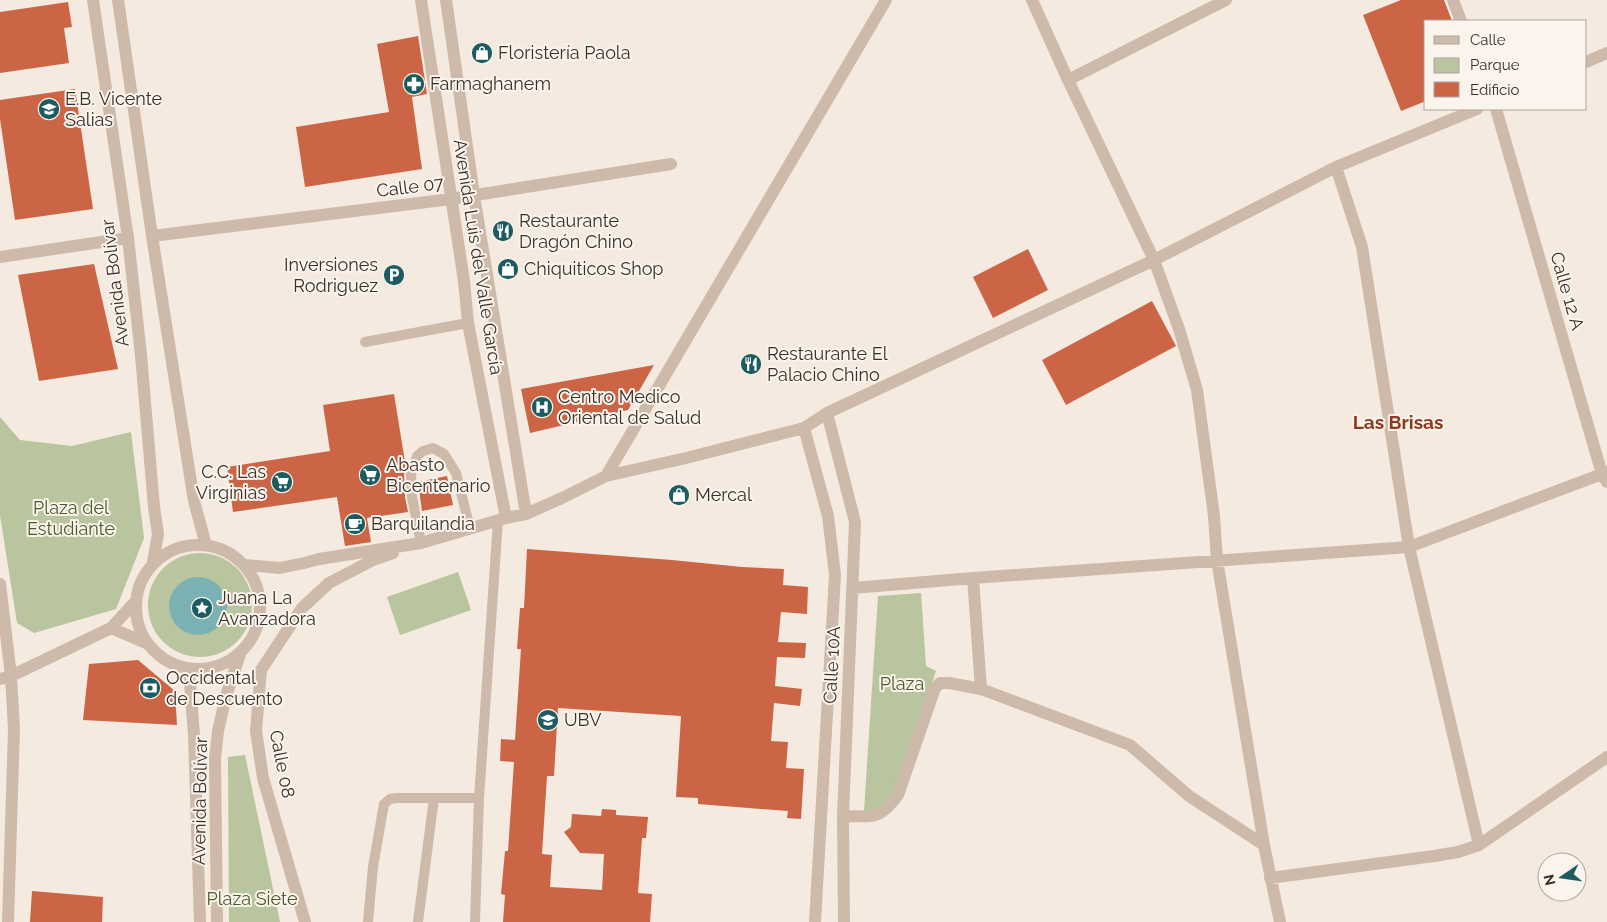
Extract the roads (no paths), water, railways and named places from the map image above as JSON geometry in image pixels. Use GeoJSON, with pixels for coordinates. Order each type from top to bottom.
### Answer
{"type":"FeatureCollection","features":[{"type":"Feature","properties":{"kind":"street","name":"Avenida Bolívar"},"geometry":{"type":"LineString","coordinates":[[92,0],[128,238],[141,355],[158,534],[153,562]]}},
{"type":"Feature","properties":{"kind":"street"},"geometry":{"type":"LineString","coordinates":[[118,0],[152,236],[194,502],[206,545]]}},
{"type":"Feature","properties":{"kind":"street","name":"Avenida Luis del Valle García"},"geometry":{"type":"LineString","coordinates":[[421,0],[464,281],[468,323],[502,519]]}},
{"type":"Feature","properties":{"kind":"street","name":"Avenida Luis del Valle García"},"geometry":{"type":"LineString","coordinates":[[446,0],[474,195],[526,514]]}},
{"type":"Feature","properties":{"kind":"street"},"geometry":{"type":"LineString","coordinates":[[606,476],[886,0]]}},
{"type":"Feature","properties":{"kind":"street"},"geometry":{"type":"LineString","coordinates":[[1032,0],[1154,260],[1179,329],[1197,390],[1214,516],[1216,560],[1264,846],[1280,922]]}},
{"type":"Feature","properties":{"kind":"street"},"geometry":{"type":"LineString","coordinates":[[1068,80],[1226,0]]}},
{"type":"Feature","properties":{"kind":"street"},"geometry":{"type":"LineString","coordinates":[[1453,0],[1461,20]]}},
{"type":"Feature","properties":{"kind":"street"},"geometry":{"type":"LineString","coordinates":[[1587,62],[1607,53]]}},
{"type":"Feature","properties":{"kind":"street"},"geometry":{"type":"LineString","coordinates":[[244,565],[280,568],[319,559],[421,543],[502,519],[526,514],[606,476],[804,428],[827,413],[1154,260],[1336,167],[1474,110]]}},
{"type":"Feature","properties":{"kind":"street","name":"Calle 12 A"},"geometry":{"type":"LineString","coordinates":[[1496,110],[1605,476]]}},
{"type":"Feature","properties":{"kind":"street","name":"Calle 07"},"geometry":{"type":"LineString","coordinates":[[152,236],[451,199],[671,164]]}},
{"type":"Feature","properties":{"kind":"street"},"geometry":{"type":"LineString","coordinates":[[1336,167],[1362,247],[1409,547],[1479,845]]}},
{"type":"Feature","properties":{"kind":"street"},"geometry":{"type":"LineString","coordinates":[[0,257],[128,238]]}},
{"type":"Feature","properties":{"kind":"street","name":"Calle 10A"},"geometry":{"type":"LineString","coordinates":[[827,413],[855,522],[843,816],[844,922]]}},
{"type":"Feature","properties":{"kind":"street","name":"Calle 10A"},"geometry":{"type":"LineString","coordinates":[[804,428],[828,516],[835,574],[815,922]]}},
{"type":"Feature","properties":{"kind":"street"},"geometry":{"type":"LineString","coordinates":[[853,588],[1409,547],[1605,476]]}},
{"type":"Feature","properties":{"kind":"street","name":"Calle 08"},"geometry":{"type":"LineString","coordinates":[[305,922],[263,778],[256,731],[261,670],[302,608],[329,583],[373,560],[421,543]]}},
{"type":"Feature","properties":{"kind":"street"},"geometry":{"type":"LineString","coordinates":[[187,545],[206,545],[227,551],[244,565],[255,581],[260,600],[259,620],[252,639],[240,654],[224,664],[207,670],[189,670],[164,661],[146,643],[137,623],[135,602],[138,587],[144,574],[153,562],[169,551],[187,545]]}},
{"type":"Feature","properties":{"kind":"street"},"geometry":{"type":"LineString","coordinates":[[974,578],[981,689]]}},
{"type":"Feature","properties":{"kind":"street"},"geometry":{"type":"LineString","coordinates":[[0,584],[6,677],[14,729],[8,922]]}},
{"type":"Feature","properties":{"kind":"street"},"geometry":{"type":"LineString","coordinates":[[6,677],[112,628],[135,602]]}},
{"type":"Feature","properties":{"kind":"street"},"geometry":{"type":"LineString","coordinates":[[112,628],[146,643]]}},
{"type":"Feature","properties":{"kind":"street","name":"Avenida Bolívar"},"geometry":{"type":"LineString","coordinates":[[217,922],[216,750],[226,696],[240,654]]}},
{"type":"Feature","properties":{"kind":"street","name":"Avenida Bolívar"},"geometry":{"type":"LineString","coordinates":[[189,670],[194,735],[200,922]]}},
{"type":"Feature","properties":{"kind":"street"},"geometry":{"type":"LineString","coordinates":[[843,816],[877,816],[890,806],[898,795],[935,688],[940,683],[949,683],[981,689],[1130,745],[1189,796],[1264,846]]}},
{"type":"Feature","properties":{"kind":"street"},"geometry":{"type":"LineString","coordinates":[[1270,878],[1434,856],[1458,852],[1479,845],[1607,757]]}},
{"type":"Feature","properties":{"kind":"lane"},"geometry":{"type":"LineString","coordinates":[[365,342],[468,323]]}},
{"type":"Feature","properties":{"kind":"lane"},"geometry":{"type":"LineString","coordinates":[[421,543],[412,497],[411,474],[417,456],[423,451],[433,448],[444,454],[456,473],[470,528]]}},
{"type":"Feature","properties":{"kind":"lane"},"geometry":{"type":"LineString","coordinates":[[475,922],[479,798],[502,519]]}},
{"type":"Feature","properties":{"kind":"lane"},"geometry":{"type":"LineString","coordinates":[[368,922],[384,804],[390,799],[396,798],[479,798]]}},
{"type":"Feature","properties":{"kind":"lane"},"geometry":{"type":"LineString","coordinates":[[418,922],[434,798]]}},
{"type":"Feature","properties":{"kind":"water"},"geometry":{"type":"Polygon","coordinates":[[[192,577],[204,577],[219,585],[227,600],[227,612],[219,627],[204,635],[192,635],[177,627],[169,612],[169,600],[177,585],[192,577]]]}},
{"type":"Feature","properties":{"kind":"place","name":"Floristería Paola"},"geometry":{"type":"Point","coordinates":[482,53]}},
{"type":"Feature","properties":{"kind":"place","name":"Farmaghanem"},"geometry":{"type":"Point","coordinates":[414,84]}},
{"type":"Feature","properties":{"kind":"place","name":"E.B. Vicente Salias"},"geometry":{"type":"Point","coordinates":[49,109]}},
{"type":"Feature","properties":{"kind":"place","name":"Restaurante Dragón Chino"},"geometry":{"type":"Point","coordinates":[503,231]}},
{"type":"Feature","properties":{"kind":"place","name":"Chiquiticos Shop"},"geometry":{"type":"Point","coordinates":[508,269]}},
{"type":"Feature","properties":{"kind":"place","name":"Inversiones Rodriguez"},"geometry":{"type":"Point","coordinates":[394,275]}},
{"type":"Feature","properties":{"kind":"place","name":"Restaurante El Palacio Chino"},"geometry":{"type":"Point","coordinates":[751,364]}},
{"type":"Feature","properties":{"kind":"place","name":"Centro Medico Oriental de Salud"},"geometry":{"type":"Point","coordinates":[542,407]}},
{"type":"Feature","properties":{"kind":"place","name":"Abasto Bicentenario"},"geometry":{"type":"Point","coordinates":[370,475]}},
{"type":"Feature","properties":{"kind":"place","name":"C.C. Las Virginias"},"geometry":{"type":"Point","coordinates":[282,482]}},
{"type":"Feature","properties":{"kind":"place","name":"Mercal"},"geometry":{"type":"Point","coordinates":[679,495]}},
{"type":"Feature","properties":{"kind":"place","name":"Barquilandia"},"geometry":{"type":"Point","coordinates":[355,524]}},
{"type":"Feature","properties":{"kind":"place","name":"Juana La Avanzadora"},"geometry":{"type":"Point","coordinates":[202,608]}},
{"type":"Feature","properties":{"kind":"place","name":"Occidental de Descuento"},"geometry":{"type":"Point","coordinates":[150,688]}},
{"type":"Feature","properties":{"kind":"place","name":"UBV"},"geometry":{"type":"Point","coordinates":[548,720]}},
{"type":"Feature","properties":{"kind":"district","name":"Las Brisas"},"geometry":{"type":"Point","coordinates":[1398,422]}},
{"type":"Feature","properties":{"kind":"park label","name":"Plaza del Estudiante"},"geometry":{"type":"Point","coordinates":[71,518]}},
{"type":"Feature","properties":{"kind":"park label","name":"Plaza"},"geometry":{"type":"Point","coordinates":[902,684]}},
{"type":"Feature","properties":{"kind":"park label","name":"Plaza Siete"},"geometry":{"type":"Point","coordinates":[252,899]}}]}
